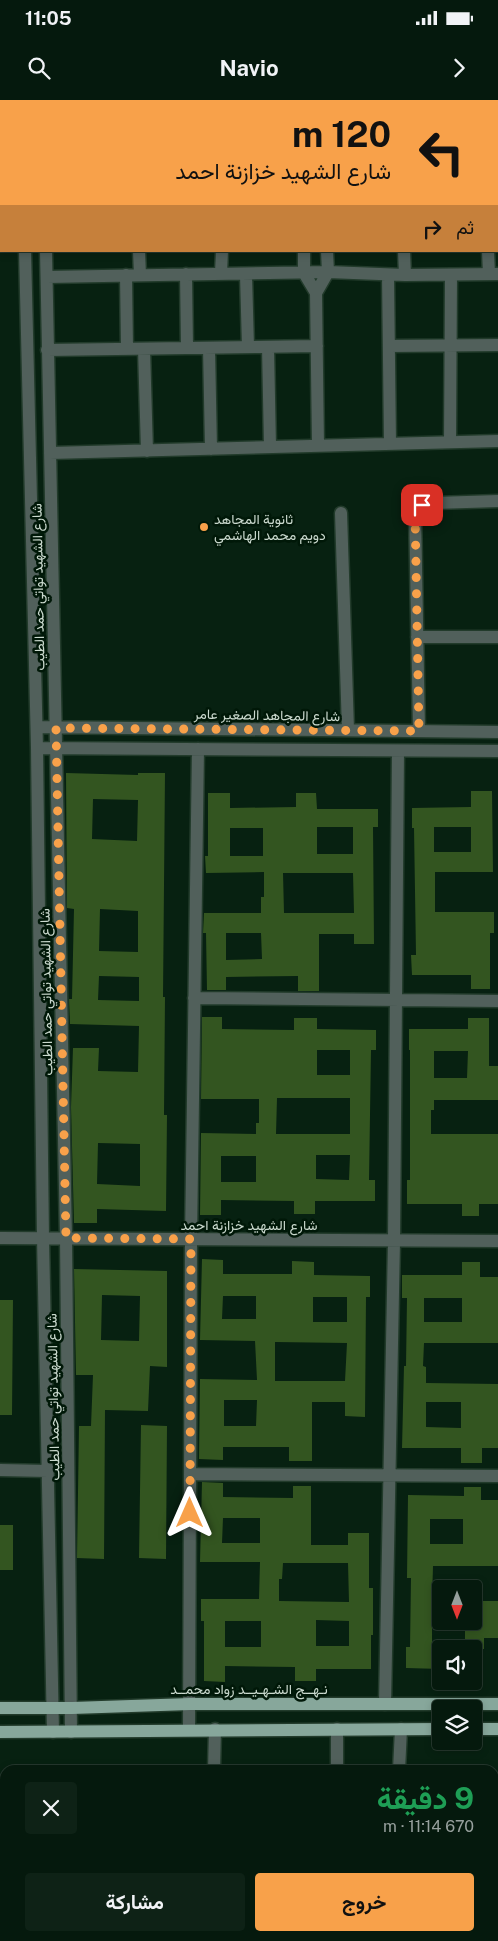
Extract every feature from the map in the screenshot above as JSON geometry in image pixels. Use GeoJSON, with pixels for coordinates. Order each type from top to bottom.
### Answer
{"type":"FeatureCollection","features":[{"type":"Feature","properties":{"kind":"main road","name":"نـهــج الشـهـيــد زواد محمــد"},"geometry":{"type":"LineString","coordinates":[[0,1708],[72,1708],[190,1704],[498,1704]]}},
{"type":"Feature","properties":{"kind":"main road"},"geometry":{"type":"LineString","coordinates":[[0,1732],[189,1729],[432,1729]]}},
{"type":"Feature","properties":{"kind":"main road"},"geometry":{"type":"LineString","coordinates":[[482,1729],[498,1729]]}},
{"type":"Feature","properties":{"kind":"street","name":"شارع الشهيد تواتي حمد الطيب"},"geometry":{"type":"LineString","coordinates":[[25,252],[37,748],[43,1238],[53,1732]]}},
{"type":"Feature","properties":{"kind":"street","name":"شارع الشهيد تواتي حمد الطيب"},"geometry":{"type":"LineString","coordinates":[[46,252],[66,1238],[71,1732]]}},
{"type":"Feature","properties":{"kind":"street"},"geometry":{"type":"LineString","coordinates":[[139,252],[140,275]]}},
{"type":"Feature","properties":{"kind":"street"},"geometry":{"type":"LineString","coordinates":[[221,273],[222,252]]}},
{"type":"Feature","properties":{"kind":"street"},"geometry":{"type":"LineString","coordinates":[[304,252],[304,273],[316,292],[318,446]]}},
{"type":"Feature","properties":{"kind":"street"},"geometry":{"type":"LineString","coordinates":[[316,292],[328,272],[327,252]]}},
{"type":"Feature","properties":{"kind":"street"},"geometry":{"type":"LineString","coordinates":[[404,252],[405,275]]}},
{"type":"Feature","properties":{"kind":"street"},"geometry":{"type":"LineString","coordinates":[[47,277],[221,273],[246,275],[328,272],[388,275],[493,274],[488,252]]}},
{"type":"Feature","properties":{"kind":"street"},"geometry":{"type":"LineString","coordinates":[[186,274],[187,348]]}},
{"type":"Feature","properties":{"kind":"street"},"geometry":{"type":"LineString","coordinates":[[126,275],[127,349]]}},
{"type":"Feature","properties":{"kind":"street"},"geometry":{"type":"LineString","coordinates":[[246,275],[248,347]]}},
{"type":"Feature","properties":{"kind":"street"},"geometry":{"type":"LineString","coordinates":[[388,275],[390,444]]}},
{"type":"Feature","properties":{"kind":"street"},"geometry":{"type":"LineString","coordinates":[[450,275],[450,442]]}},
{"type":"Feature","properties":{"kind":"street"},"geometry":{"type":"LineString","coordinates":[[389,346],[498,345]]}},
{"type":"Feature","properties":{"kind":"street"},"geometry":{"type":"LineString","coordinates":[[47,350],[317,346]]}},
{"type":"Feature","properties":{"kind":"street"},"geometry":{"type":"LineString","coordinates":[[268,347],[270,447]]}},
{"type":"Feature","properties":{"kind":"street"},"geometry":{"type":"LineString","coordinates":[[209,348],[211,449]]}},
{"type":"Feature","properties":{"kind":"street"},"geometry":{"type":"LineString","coordinates":[[144,349],[147,450]]}},
{"type":"Feature","properties":{"kind":"street"},"geometry":{"type":"LineString","coordinates":[[50,453],[498,441]]}},
{"type":"Feature","properties":{"kind":"street"},"geometry":{"type":"LineString","coordinates":[[419,731],[415,511],[422,505],[435,503],[498,501]]}},
{"type":"Feature","properties":{"kind":"street"},"geometry":{"type":"LineString","coordinates":[[341,513],[348,730]]}},
{"type":"Feature","properties":{"kind":"street"},"geometry":{"type":"LineString","coordinates":[[418,637],[498,636]]}},
{"type":"Feature","properties":{"kind":"street","name":"شارع المجاهد الصغير عامر"},"geometry":{"type":"LineString","coordinates":[[36,727],[498,732]]}},
{"type":"Feature","properties":{"kind":"street"},"geometry":{"type":"LineString","coordinates":[[37,748],[498,751]]}},
{"type":"Feature","properties":{"kind":"street"},"geometry":{"type":"LineString","coordinates":[[189,1729],[191,1239],[198,749]]}},
{"type":"Feature","properties":{"kind":"street"},"geometry":{"type":"LineString","coordinates":[[385,1704],[394,1241],[398,751]]}},
{"type":"Feature","properties":{"kind":"street"},"geometry":{"type":"LineString","coordinates":[[194,998],[498,1001]]}},
{"type":"Feature","properties":{"kind":"street","name":"شارع الشهيد خزازنة احمد"},"geometry":{"type":"LineString","coordinates":[[0,1238],[498,1241]]}},
{"type":"Feature","properties":{"kind":"street"},"geometry":{"type":"LineString","coordinates":[[0,1470],[48,1471]]}},
{"type":"Feature","properties":{"kind":"street"},"geometry":{"type":"LineString","coordinates":[[190,1474],[498,1476]]}},
{"type":"Feature","properties":{"kind":"street"},"geometry":{"type":"LineString","coordinates":[[214,1765],[215,1729]]}},
{"type":"Feature","properties":{"kind":"street"},"geometry":{"type":"LineString","coordinates":[[337,1729],[337,1765]]}},
{"type":"Feature","properties":{"kind":"street"},"geometry":{"type":"LineString","coordinates":[[399,1765],[401,1729]]}},
{"type":"Feature","properties":{"kind":"building"},"geometry":{"type":"Polygon","coordinates":[[[66,773],[138,775],[138,773],[165,773],[163,997],[165,997],[164,1115],[167,1115],[166,1211],[97,1209],[97,1223],[74,1223],[71,1107],[73,1048],[99,1048],[98,1071],[138,1072],[139,1026],[70,1024],[69,999],[72,999],[74,909],[67,908],[66,773]],[[93,799],[92,839],[137,841],[138,800],[93,799]],[[100,909],[99,951],[138,952],[138,911],[100,909]],[[99,976],[98,1000],[139,1001],[139,977],[99,976]],[[98,1143],[97,1184],[140,1186],[140,1144],[98,1143]]]}},
{"type":"Feature","properties":{"kind":"building"},"geometry":{"type":"Polygon","coordinates":[[[471,791],[492,791],[493,872],[435,872],[435,912],[494,912],[494,933],[490,933],[490,989],[471,989],[471,975],[412,975],[411,955],[416,955],[412,808],[471,807],[471,791]],[[434,827],[434,852],[471,852],[471,827],[434,827]]]}},
{"type":"Feature","properties":{"kind":"building"},"geometry":{"type":"Polygon","coordinates":[[[208,793],[230,793],[230,808],[296,807],[296,793],[316,793],[317,809],[378,809],[378,827],[373,827],[374,944],[354,944],[354,934],[319,934],[319,991],[298,991],[298,976],[226,977],[226,990],[207,990],[206,933],[203,933],[204,913],[261,913],[261,897],[264,897],[264,872],[206,873],[205,856],[208,856],[208,793]],[[317,827],[317,854],[353,854],[353,827],[317,827]],[[230,828],[230,856],[263,856],[263,828],[230,828]],[[283,873],[284,913],[354,913],[353,873],[283,873]],[[226,933],[226,960],[262,959],[261,933],[226,933]]]}},
{"type":"Feature","properties":{"kind":"building"},"geometry":{"type":"Polygon","coordinates":[[[202,1017],[222,1017],[222,1029],[294,1030],[294,1018],[317,1018],[317,1029],[376,1030],[376,1050],[371,1050],[369,1180],[375,1180],[375,1201],[315,1201],[315,1214],[294,1214],[294,1201],[221,1200],[221,1215],[200,1215],[201,1133],[256,1134],[256,1123],[259,1123],[259,1099],[201,1099],[202,1017]],[[317,1050],[317,1075],[350,1075],[350,1050],[317,1050]],[[277,1098],[276,1134],[350,1134],[350,1098],[277,1098]],[[316,1155],[316,1179],[349,1180],[350,1155],[316,1155]],[[221,1156],[221,1182],[256,1182],[256,1156],[221,1156]]]}},
{"type":"Feature","properties":{"kind":"building"},"geometry":{"type":"Polygon","coordinates":[[[468,1018],[489,1018],[489,1066],[498,1066],[498,1100],[434,1100],[434,1110],[431,1110],[431,1134],[498,1134],[498,1204],[479,1204],[479,1216],[462,1216],[462,1204],[407,1204],[407,1180],[410,1180],[409,1029],[468,1029],[468,1018]],[[434,1051],[434,1078],[467,1078],[468,1051],[434,1051]]]}},
{"type":"Feature","properties":{"kind":"building"},"geometry":{"type":"Polygon","coordinates":[[[202,1259],[223,1260],[223,1274],[292,1274],[292,1261],[314,1262],[314,1275],[370,1276],[370,1297],[366,1297],[365,1417],[345,1416],[345,1402],[312,1402],[312,1461],[289,1461],[289,1447],[223,1447],[223,1460],[199,1459],[200,1379],[257,1380],[255,1341],[200,1340],[202,1259]],[[223,1296],[222,1319],[256,1319],[256,1296],[223,1296]],[[313,1297],[313,1322],[347,1322],[347,1297],[313,1297]],[[275,1342],[275,1381],[345,1381],[347,1343],[275,1342]],[[224,1400],[224,1426],[256,1426],[257,1400],[224,1400]]]}},
{"type":"Feature","properties":{"kind":"building"},"geometry":{"type":"Polygon","coordinates":[[[462,1262],[480,1262],[480,1277],[498,1277],[498,1343],[424,1343],[423,1366],[426,1367],[426,1383],[498,1384],[498,1448],[482,1448],[482,1463],[461,1463],[461,1448],[402,1448],[407,1298],[402,1298],[402,1275],[462,1275],[462,1262]],[[424,1298],[424,1322],[462,1322],[462,1298],[424,1298]],[[426,1402],[426,1427],[461,1428],[461,1402],[426,1402]]]}},
{"type":"Feature","properties":{"kind":"building"},"geometry":{"type":"Polygon","coordinates":[[[74,1269],[167,1271],[167,1367],[150,1366],[148,1411],[105,1410],[104,1559],[77,1558],[79,1426],[91,1426],[93,1375],[76,1375],[74,1269]],[[102,1295],[101,1340],[139,1341],[140,1296],[102,1295]]]}},
{"type":"Feature","properties":{"kind":"building"},"geometry":{"type":"Polygon","coordinates":[[[0,1300],[13,1300],[12,1415],[0,1415],[0,1300]]]}},
{"type":"Feature","properties":{"kind":"building"},"geometry":{"type":"Polygon","coordinates":[[[141,1425],[167,1426],[166,1559],[139,1558],[141,1425]]]}},
{"type":"Feature","properties":{"kind":"building"},"geometry":{"type":"Polygon","coordinates":[[[202,1482],[223,1483],[223,1497],[293,1498],[293,1486],[311,1486],[311,1545],[348,1545],[348,1533],[369,1533],[369,1588],[373,1588],[371,1669],[316,1669],[316,1681],[295,1681],[295,1667],[225,1666],[225,1682],[204,1681],[204,1621],[201,1621],[201,1599],[259,1599],[260,1562],[200,1562],[202,1482]],[[223,1518],[222,1543],[260,1543],[260,1518],[223,1518]],[[283,1563],[282,1579],[279,1579],[279,1601],[349,1602],[348,1563],[283,1563]],[[316,1620],[316,1646],[349,1646],[349,1621],[316,1620]],[[225,1621],[225,1647],[261,1647],[261,1621],[225,1621]]]}},
{"type":"Feature","properties":{"kind":"building"},"geometry":{"type":"Polygon","coordinates":[[[464,1487],[481,1487],[481,1500],[498,1500],[498,1566],[433,1566],[432,1669],[406,1668],[406,1647],[410,1647],[411,1578],[407,1578],[408,1495],[464,1496],[464,1487]],[[430,1519],[430,1544],[463,1544],[463,1519],[430,1519]]]}},
{"type":"Feature","properties":{"kind":"building"},"geometry":{"type":"Polygon","coordinates":[[[0,1525],[13,1525],[13,1570],[0,1570],[0,1525]]]}},
{"type":"Feature","properties":{"kind":"building"},"geometry":{"type":"Polygon","coordinates":[[[482,1601],[498,1601],[498,1638],[484,1638],[484,1649],[482,1649],[482,1640],[465,1640],[465,1630],[482,1630],[482,1601]]]}},
{"type":"Feature","properties":{"kind":"place","name":"ثانوية المجاهد دويم محمد الهاشمي"},"geometry":{"type":"Point","coordinates":[204,527]}},
{"type":"Feature","properties":{"kind":"route"},"geometry":{"type":"LineString","coordinates":[[190,1513],[191,1239],[66,1238],[56,728],[419,731],[415,511],[422,505]]}}]}
